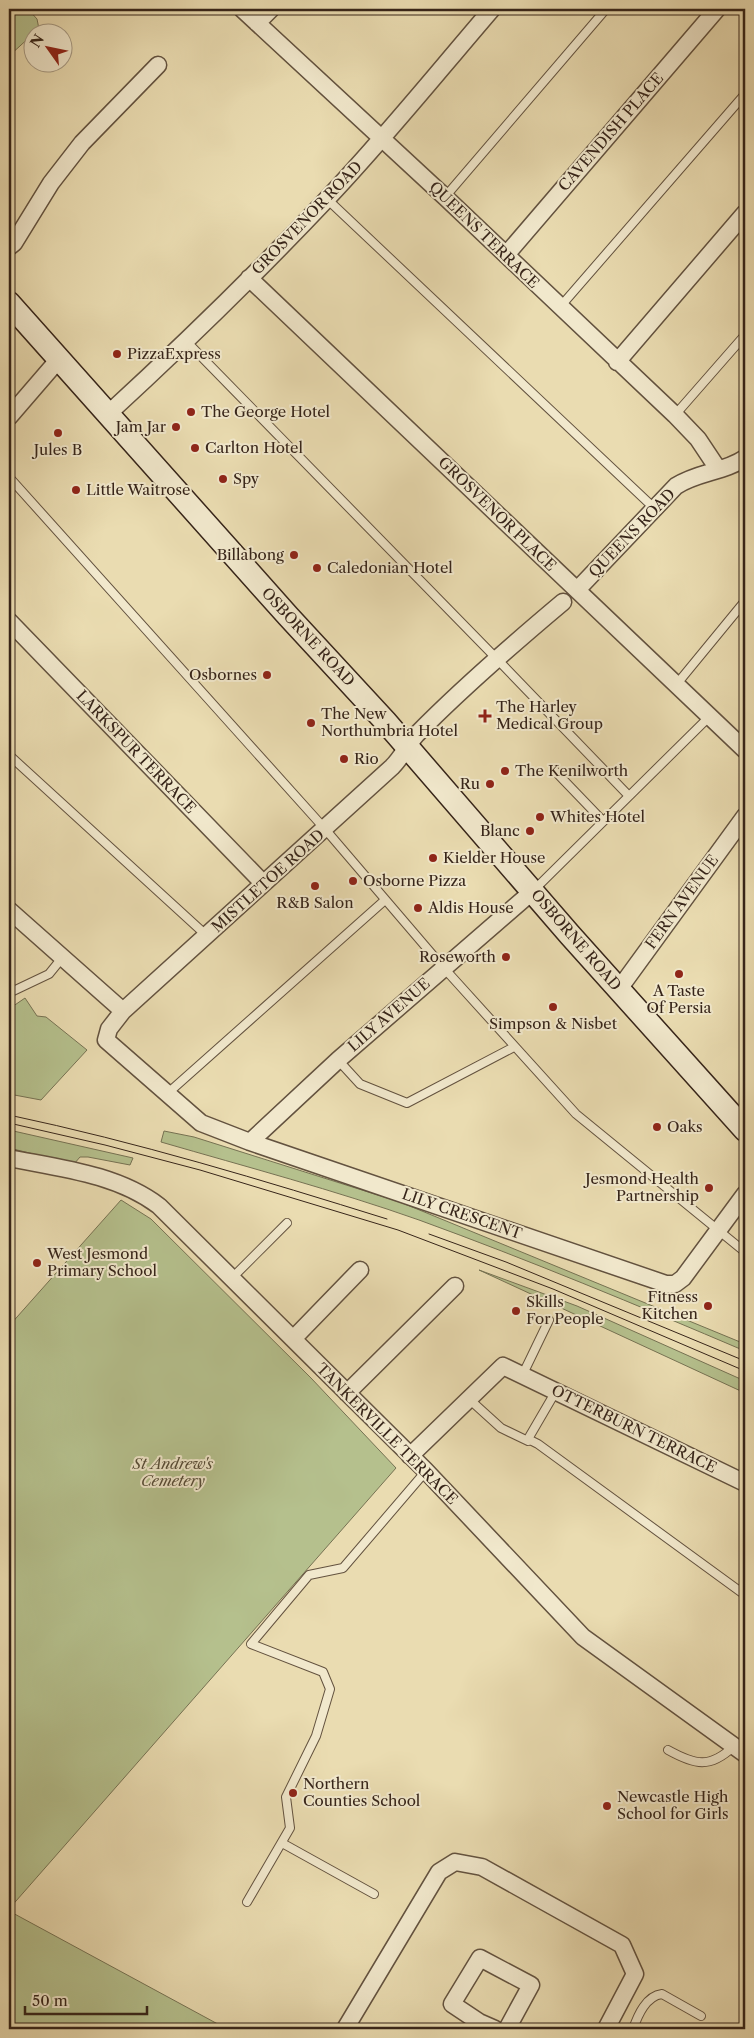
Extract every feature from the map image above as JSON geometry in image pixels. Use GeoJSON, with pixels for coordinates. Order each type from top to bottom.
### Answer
{"type":"FeatureCollection","features":[{"type":"Feature","properties":{"kind":"main road","name":"OSBORNE ROAD"},"geometry":{"type":"LineString","coordinates":[[9,303],[288,616],[408,747],[745,1130]]}},
{"type":"Feature","properties":{"kind":"street","name":"QUEENS TERRACE"},"geometry":{"type":"LineString","coordinates":[[242,9],[445,197],[675,416],[698,439],[718,469]]}},
{"type":"Feature","properties":{"kind":"street"},"geometry":{"type":"LineString","coordinates":[[257,23],[271,9]]}},
{"type":"Feature","properties":{"kind":"street","name":"GROSVENOR ROAD"},"geometry":{"type":"LineString","coordinates":[[108,414],[186,342],[327,199],[492,9]]}},
{"type":"Feature","properties":{"kind":"street","name":"CAVENDISH PLACE"},"geometry":{"type":"LineString","coordinates":[[506,255],[716,9]]}},
{"type":"Feature","properties":{"kind":"street"},"geometry":{"type":"LineString","coordinates":[[9,248],[51,183],[82,142],[158,65]]}},
{"type":"Feature","properties":{"kind":"street"},"geometry":{"type":"LineString","coordinates":[[617,362],[745,213]]}},
{"type":"Feature","properties":{"kind":"street","name":"GROSVENOR PLACE"},"geometry":{"type":"LineString","coordinates":[[249,278],[745,750]]}},
{"type":"Feature","properties":{"kind":"street"},"geometry":{"type":"LineString","coordinates":[[9,416],[59,359]]}},
{"type":"Feature","properties":{"kind":"street","name":"QUEENS ROAD"},"geometry":{"type":"LineString","coordinates":[[577,590],[676,486],[686,480],[734,464],[745,458]]}},
{"type":"Feature","properties":{"kind":"street"},"geometry":{"type":"LineString","coordinates":[[408,747],[415,736],[496,658],[563,602]]}},
{"type":"Feature","properties":{"kind":"street","name":"LARKSPUR TERRACE"},"geometry":{"type":"LineString","coordinates":[[9,621],[263,883]]}},
{"type":"Feature","properties":{"kind":"street","name":"MISTLETOE ROAD"},"geometry":{"type":"LineString","coordinates":[[168,1093],[106,1040],[109,1029],[123,1011],[325,829],[401,758],[408,747]]}},
{"type":"Feature","properties":{"kind":"street","name":"FERN AVENUE"},"geometry":{"type":"LineString","coordinates":[[619,989],[745,816]]}},
{"type":"Feature","properties":{"kind":"street","name":"LILY AVENUE"},"geometry":{"type":"LineString","coordinates":[[250,1142],[338,1060],[443,967],[533,891]]}},
{"type":"Feature","properties":{"kind":"street"},"geometry":{"type":"LineString","coordinates":[[9,910],[123,1011]]}},
{"type":"Feature","properties":{"kind":"street","name":"LILY CRESCENT"},"geometry":{"type":"LineString","coordinates":[[168,1093],[201,1123],[250,1142],[666,1284],[675,1284],[683,1278],[719,1230]]}},
{"type":"Feature","properties":{"kind":"street","name":"TANKERVILLE TERRACE"},"geometry":{"type":"LineString","coordinates":[[9,1158],[80,1173],[116,1183],[146,1196],[174,1219],[426,1471],[583,1637],[740,1750]]}},
{"type":"Feature","properties":{"kind":"street"},"geometry":{"type":"LineString","coordinates":[[719,1230],[745,1194]]}},
{"type":"Feature","properties":{"kind":"street"},"geometry":{"type":"LineString","coordinates":[[293,1339],[360,1270]]}},
{"type":"Feature","properties":{"kind":"street"},"geometry":{"type":"LineString","coordinates":[[347,1393],[455,1286]]}},
{"type":"Feature","properties":{"kind":"street","name":"OTTERBURN TERRACE"},"geometry":{"type":"LineString","coordinates":[[469,1399],[503,1366],[745,1483]]}},
{"type":"Feature","properties":{"kind":"street"},"geometry":{"type":"LineString","coordinates":[[410,1456],[469,1399]]}},
{"type":"Feature","properties":{"kind":"street"},"geometry":{"type":"LineString","coordinates":[[345,2029],[439,1872],[455,1862],[482,1867],[622,1945],[635,1974],[606,2029]]}},
{"type":"Feature","properties":{"kind":"street"},"geometry":{"type":"LineString","coordinates":[[495,2029],[477,2026],[452,2004],[480,1958],[531,1985],[507,2029]]}},
{"type":"Feature","properties":{"kind":"lane"},"geometry":{"type":"LineString","coordinates":[[445,197],[606,9]]}},
{"type":"Feature","properties":{"kind":"lane"},"geometry":{"type":"LineString","coordinates":[[560,307],[745,94]]}},
{"type":"Feature","properties":{"kind":"lane"},"geometry":{"type":"LineString","coordinates":[[327,199],[654,508]]}},
{"type":"Feature","properties":{"kind":"lane"},"geometry":{"type":"LineString","coordinates":[[675,416],[745,336]]}},
{"type":"Feature","properties":{"kind":"lane"},"geometry":{"type":"LineString","coordinates":[[186,342],[629,796]]}},
{"type":"Feature","properties":{"kind":"lane"},"geometry":{"type":"LineString","coordinates":[[9,476],[325,829],[514,1047],[576,1114],[745,1252]]}},
{"type":"Feature","properties":{"kind":"lane"},"geometry":{"type":"LineString","coordinates":[[676,685],[745,601]]}},
{"type":"Feature","properties":{"kind":"lane"},"geometry":{"type":"LineString","coordinates":[[533,891],[709,716]]}},
{"type":"Feature","properties":{"kind":"lane"},"geometry":{"type":"LineString","coordinates":[[9,755],[206,935]]}},
{"type":"Feature","properties":{"kind":"lane"},"geometry":{"type":"LineString","coordinates":[[553,769],[603,821]]}},
{"type":"Feature","properties":{"kind":"lane"},"geometry":{"type":"LineString","coordinates":[[168,1093],[385,900]]}},
{"type":"Feature","properties":{"kind":"lane"},"geometry":{"type":"LineString","coordinates":[[9,994],[49,974],[62,958]]}},
{"type":"Feature","properties":{"kind":"lane"},"geometry":{"type":"LineString","coordinates":[[338,1060],[360,1084],[407,1103],[514,1047]]}},
{"type":"Feature","properties":{"kind":"lane"},"geometry":{"type":"LineString","coordinates":[[232,1278],[287,1223]]}},
{"type":"Feature","properties":{"kind":"lane"},"geometry":{"type":"LineString","coordinates":[[522,1376],[549,1320]]}},
{"type":"Feature","properties":{"kind":"lane"},"geometry":{"type":"LineString","coordinates":[[528,1439],[556,1391]]}},
{"type":"Feature","properties":{"kind":"lane"},"geometry":{"type":"LineString","coordinates":[[469,1399],[502,1428],[538,1444],[745,1594]]}},
{"type":"Feature","properties":{"kind":"lane"},"geometry":{"type":"LineString","coordinates":[[248,1902],[290,1828],[286,1797],[316,1736],[330,1689],[324,1672],[251,1644],[309,1576],[343,1568],[426,1471]]}},
{"type":"Feature","properties":{"kind":"lane"},"geometry":{"type":"LineString","coordinates":[[668,1750],[688,1761],[707,1763],[740,1750]]}},
{"type":"Feature","properties":{"kind":"lane"},"geometry":{"type":"LineString","coordinates":[[282,1843],[374,1894]]}},
{"type":"Feature","properties":{"kind":"lane"},"geometry":{"type":"LineString","coordinates":[[633,2029],[636,2019],[644,2006],[650,1998],[656,1995],[662,1994],[701,2016]]}},
{"type":"Feature","properties":{"kind":"green space"},"geometry":{"type":"Polygon","coordinates":[[[9,9],[28,9],[38,22],[22,22],[22,44],[9,56],[9,9]]]}},
{"type":"Feature","properties":{"kind":"green space"},"geometry":{"type":"Polygon","coordinates":[[[25,998],[37,1016],[46,1017],[87,1050],[41,1100],[9,1094],[9,1009],[25,998]]]}},
{"type":"Feature","properties":{"kind":"green space"},"geometry":{"type":"Polygon","coordinates":[[[9,1130],[133,1158],[130,1165],[88,1157],[80,1157],[74,1164],[9,1148],[9,1130]]]}},
{"type":"Feature","properties":{"kind":"green space"},"geometry":{"type":"Polygon","coordinates":[[[164,1131],[194,1137],[400,1202],[745,1344],[745,1351],[583,1283],[419,1220],[323,1189],[161,1142],[164,1131]]]}},
{"type":"Feature","properties":{"kind":"green space","name":"St Andrew's Cemetery"},"geometry":{"type":"Polygon","coordinates":[[[121,1200],[151,1219],[311,1378],[396,1468],[9,1909],[9,1326],[121,1200]]]}},
{"type":"Feature","properties":{"kind":"green space"},"geometry":{"type":"Polygon","coordinates":[[[479,1270],[577,1306],[745,1381],[745,1393],[479,1270]]]}},
{"type":"Feature","properties":{"kind":"green space"},"geometry":{"type":"Polygon","coordinates":[[[9,1911],[22,1918],[227,2029],[9,2029],[9,1911]]]}},
{"type":"Feature","properties":{"kind":"tram line"},"geometry":{"type":"LineString","coordinates":[[9,1115],[152,1149],[387,1219]]}},
{"type":"Feature","properties":{"kind":"tram line"},"geometry":{"type":"LineString","coordinates":[[9,1123],[105,1145],[200,1170],[398,1230],[553,1289],[745,1371]]}},
{"type":"Feature","properties":{"kind":"tram line"},"geometry":{"type":"LineString","coordinates":[[429,1234],[506,1262],[745,1361]]}},
{"type":"Feature","properties":{"kind":"place","name":"PizzaExpress"},"geometry":{"type":"Point","coordinates":[117,354]}},
{"type":"Feature","properties":{"kind":"place","name":"The George Hotel"},"geometry":{"type":"Point","coordinates":[191,412]}},
{"type":"Feature","properties":{"kind":"place","name":"Jam Jar"},"geometry":{"type":"Point","coordinates":[176,427]}},
{"type":"Feature","properties":{"kind":"place","name":"Jules B"},"geometry":{"type":"Point","coordinates":[58,433]}},
{"type":"Feature","properties":{"kind":"place","name":"Carlton Hotel"},"geometry":{"type":"Point","coordinates":[195,448]}},
{"type":"Feature","properties":{"kind":"place","name":"Spy"},"geometry":{"type":"Point","coordinates":[223,479]}},
{"type":"Feature","properties":{"kind":"place","name":"Little Waitrose"},"geometry":{"type":"Point","coordinates":[76,490]}},
{"type":"Feature","properties":{"kind":"place","name":"Billabong"},"geometry":{"type":"Point","coordinates":[294,555]}},
{"type":"Feature","properties":{"kind":"place","name":"Caledonian Hotel"},"geometry":{"type":"Point","coordinates":[317,568]}},
{"type":"Feature","properties":{"kind":"place","name":"Osbornes"},"geometry":{"type":"Point","coordinates":[267,675]}},
{"type":"Feature","properties":{"kind":"place","name":"The Harley Medical Group"},"geometry":{"type":"Point","coordinates":[485,716]}},
{"type":"Feature","properties":{"kind":"place","name":"The New Northumbria Hotel"},"geometry":{"type":"Point","coordinates":[311,723]}},
{"type":"Feature","properties":{"kind":"place","name":"Rio"},"geometry":{"type":"Point","coordinates":[344,759]}},
{"type":"Feature","properties":{"kind":"place","name":"The Kenilworth"},"geometry":{"type":"Point","coordinates":[505,771]}},
{"type":"Feature","properties":{"kind":"place","name":"Ru"},"geometry":{"type":"Point","coordinates":[490,784]}},
{"type":"Feature","properties":{"kind":"place","name":"Whites Hotel"},"geometry":{"type":"Point","coordinates":[540,817]}},
{"type":"Feature","properties":{"kind":"place","name":"Blanc"},"geometry":{"type":"Point","coordinates":[530,831]}},
{"type":"Feature","properties":{"kind":"place","name":"Kielder House"},"geometry":{"type":"Point","coordinates":[433,858]}},
{"type":"Feature","properties":{"kind":"place","name":"Osborne Pizza"},"geometry":{"type":"Point","coordinates":[353,881]}},
{"type":"Feature","properties":{"kind":"place","name":"R&B Salon"},"geometry":{"type":"Point","coordinates":[315,886]}},
{"type":"Feature","properties":{"kind":"place","name":"Aldis House"},"geometry":{"type":"Point","coordinates":[418,908]}},
{"type":"Feature","properties":{"kind":"place","name":"Roseworth"},"geometry":{"type":"Point","coordinates":[506,957]}},
{"type":"Feature","properties":{"kind":"place","name":"A Taste Of Persia"},"geometry":{"type":"Point","coordinates":[679,974]}},
{"type":"Feature","properties":{"kind":"place","name":"Simpson & Nisbet"},"geometry":{"type":"Point","coordinates":[553,1007]}},
{"type":"Feature","properties":{"kind":"place","name":"Oaks"},"geometry":{"type":"Point","coordinates":[657,1127]}},
{"type":"Feature","properties":{"kind":"place","name":"Jesmond Health Partnership"},"geometry":{"type":"Point","coordinates":[709,1188]}},
{"type":"Feature","properties":{"kind":"place","name":"West Jesmond Primary School"},"geometry":{"type":"Point","coordinates":[37,1263]}},
{"type":"Feature","properties":{"kind":"place","name":"Fitness Kitchen"},"geometry":{"type":"Point","coordinates":[708,1306]}},
{"type":"Feature","properties":{"kind":"place","name":"Skills For People"},"geometry":{"type":"Point","coordinates":[516,1311]}},
{"type":"Feature","properties":{"kind":"place","name":"Northern Counties School"},"geometry":{"type":"Point","coordinates":[293,1793]}},
{"type":"Feature","properties":{"kind":"place","name":"Newcastle High School for Girls"},"geometry":{"type":"Point","coordinates":[607,1806]}}]}
